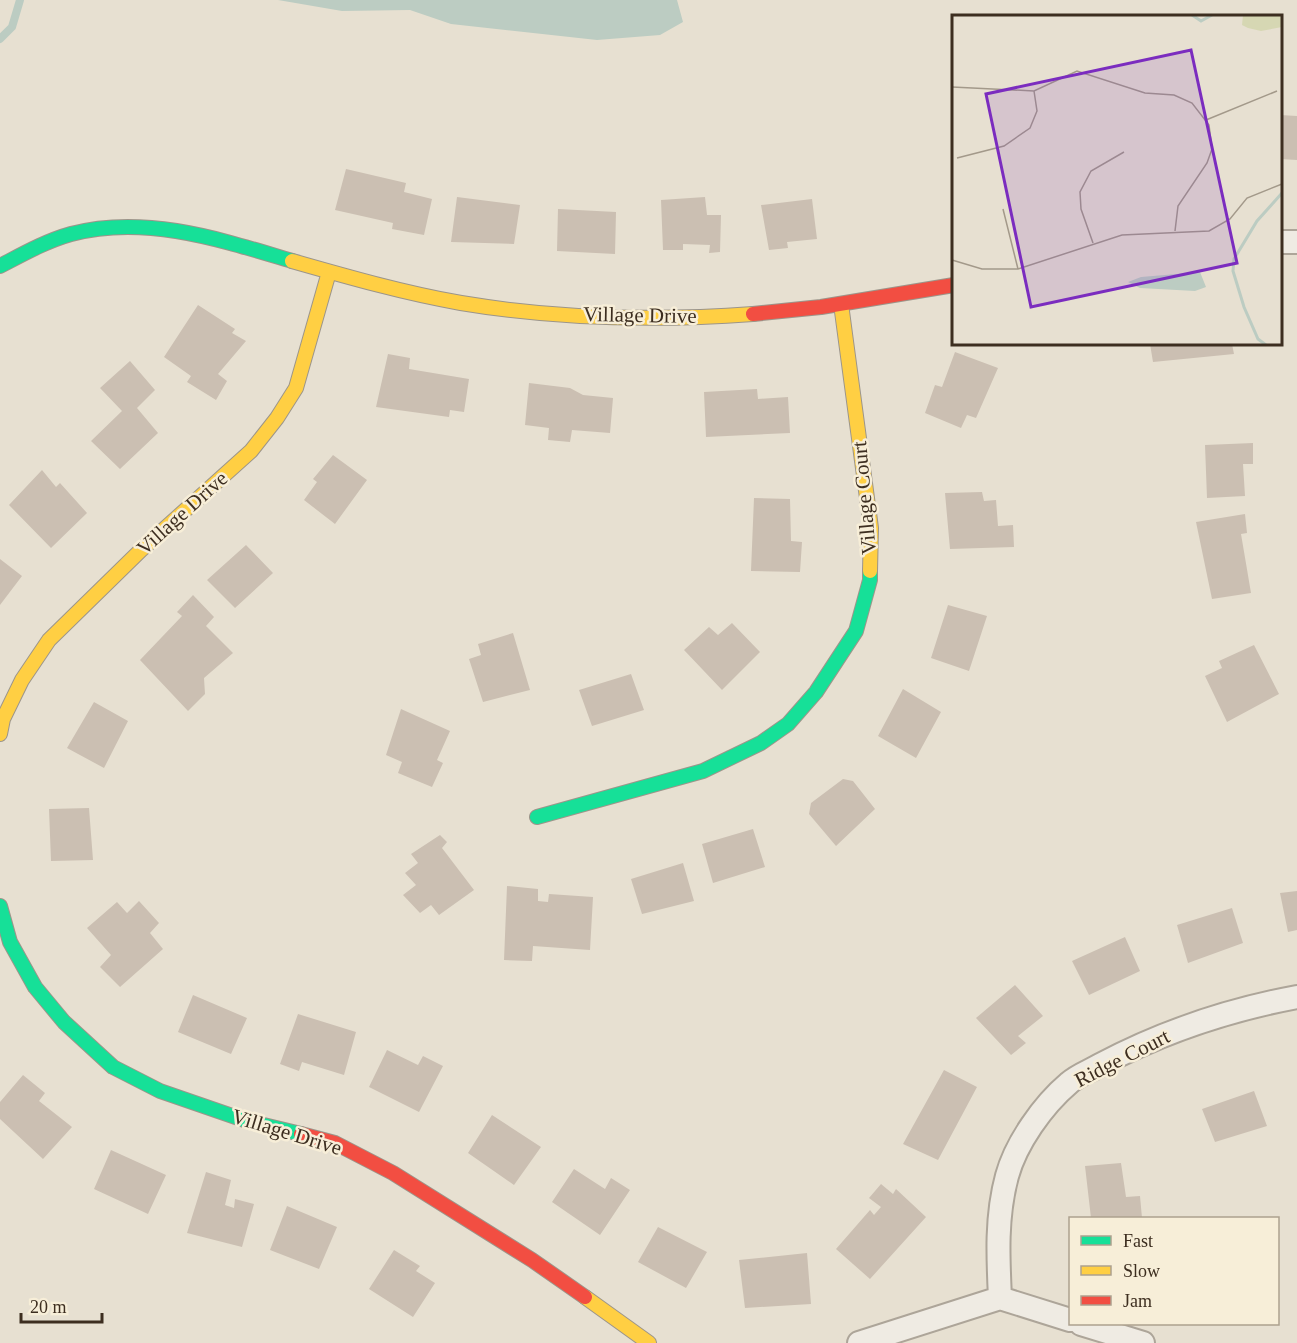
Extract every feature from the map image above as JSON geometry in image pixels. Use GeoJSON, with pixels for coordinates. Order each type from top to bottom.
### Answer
{"type":"FeatureCollection","features":[{"type":"Feature","properties":{"kind":"street","name":"Village Drive"},"geometry":{"type":"LineString","coordinates":[[0,266],[29,251],[79,232],[128,226],[190,232],[329,272],[421,295],[505,309],[655,318],[742,315],[841,304],[952,285]]}},
{"type":"Feature","properties":{"kind":"street","name":"Village Drive"},"geometry":{"type":"LineString","coordinates":[[0,734],[3,719],[22,680],[49,640],[141,550],[251,451],[277,418],[296,388],[329,272]]}},
{"type":"Feature","properties":{"kind":"street","name":"Village Court"},"geometry":{"type":"LineString","coordinates":[[537,817],[703,771],[761,743],[788,724],[816,692],[856,631],[870,579],[871,528],[841,304]]}},
{"type":"Feature","properties":{"kind":"street","name":"Village Drive"},"geometry":{"type":"LineString","coordinates":[[0,906],[10,942],[35,987],[64,1022],[112,1067],[160,1091],[247,1121],[335,1143],[393,1173],[532,1260],[649,1343]]}},
{"type":"Feature","properties":{"kind":"street","name":"Ridge Court"},"geometry":{"type":"LineString","coordinates":[[1000,1298],[999,1210],[1007,1174],[1040,1112],[1070,1082],[1118,1055],[1180,1028],[1252,1005],[1297,997]]}},
{"type":"Feature","properties":{"kind":"street"},"geometry":{"type":"LineString","coordinates":[[859,1343],[1000,1298],[1069,1319]]}},
{"type":"Feature","properties":{"kind":"street"},"geometry":{"type":"LineString","coordinates":[[1087,1325],[1143,1343]]}},
{"type":"Feature","properties":{"kind":"shaded area"},"geometry":{"type":"Polygon","coordinates":[[[278,0],[677,0],[683,22],[660,35],[597,40],[451,24],[410,10],[342,11],[278,0]]]}},
{"type":"Feature","properties":{"kind":"building"},"geometry":{"type":"Polygon","coordinates":[[[1282,115],[1297,116],[1297,160],[1282,159],[1282,115]]]}},
{"type":"Feature","properties":{"kind":"building"},"geometry":{"type":"Polygon","coordinates":[[[346,169],[406,183],[404,192],[432,199],[424,235],[392,229],[393,223],[335,210],[346,169]]]}},
{"type":"Feature","properties":{"kind":"building"},"geometry":{"type":"Polygon","coordinates":[[[457,197],[520,205],[514,244],[451,242],[457,197]]]}},
{"type":"Feature","properties":{"kind":"building"},"geometry":{"type":"Polygon","coordinates":[[[705,197],[707,215],[721,215],[720,252],[709,253],[710,245],[683,244],[683,250],[663,250],[661,200],[705,197]]]}},
{"type":"Feature","properties":{"kind":"building"},"geometry":{"type":"Polygon","coordinates":[[[812,199],[817,239],[787,242],[788,248],[769,250],[761,205],[812,199]]]}},
{"type":"Feature","properties":{"kind":"building"},"geometry":{"type":"Polygon","coordinates":[[[558,209],[616,212],[615,254],[557,251],[558,209]]]}},
{"type":"Feature","properties":{"kind":"building"},"geometry":{"type":"Polygon","coordinates":[[[198,305],[235,329],[232,333],[246,341],[218,374],[227,381],[216,400],[187,382],[191,376],[164,357],[198,305]]]}},
{"type":"Feature","properties":{"kind":"building"},"geometry":{"type":"Polygon","coordinates":[[[1150,345],[1232,345],[1234,354],[1153,362],[1150,345]]]}},
{"type":"Feature","properties":{"kind":"building"},"geometry":{"type":"Polygon","coordinates":[[[955,352],[998,368],[976,418],[967,415],[961,428],[925,413],[935,385],[942,387],[955,352]]]}},
{"type":"Feature","properties":{"kind":"building"},"geometry":{"type":"Polygon","coordinates":[[[388,354],[410,358],[409,369],[469,379],[464,412],[450,410],[449,417],[376,407],[388,354]]]}},
{"type":"Feature","properties":{"kind":"building"},"geometry":{"type":"Polygon","coordinates":[[[130,361],[155,390],[137,408],[158,433],[120,469],[91,441],[122,411],[100,388],[130,361]]]}},
{"type":"Feature","properties":{"kind":"building"},"geometry":{"type":"Polygon","coordinates":[[[529,383],[570,388],[583,395],[613,398],[610,433],[572,430],[570,442],[548,440],[549,428],[525,425],[529,383]]]}},
{"type":"Feature","properties":{"kind":"building"},"geometry":{"type":"Polygon","coordinates":[[[757,389],[758,399],[788,397],[790,433],[706,437],[704,392],[757,389]]]}},
{"type":"Feature","properties":{"kind":"building"},"geometry":{"type":"Polygon","coordinates":[[[1253,443],[1253,464],[1243,464],[1245,496],[1207,498],[1205,445],[1253,443]]]}},
{"type":"Feature","properties":{"kind":"building"},"geometry":{"type":"Polygon","coordinates":[[[333,455],[367,480],[335,524],[304,500],[317,482],[313,479],[333,455]]]}},
{"type":"Feature","properties":{"kind":"building"},"geometry":{"type":"Polygon","coordinates":[[[42,470],[56,487],[60,483],[87,513],[51,548],[9,505],[42,470]]]}},
{"type":"Feature","properties":{"kind":"building"},"geometry":{"type":"Polygon","coordinates":[[[982,492],[984,501],[996,500],[998,526],[1013,525],[1014,547],[950,549],[945,493],[982,492]]]}},
{"type":"Feature","properties":{"kind":"building"},"geometry":{"type":"Polygon","coordinates":[[[754,498],[790,499],[791,541],[802,542],[800,572],[751,571],[754,498]]]}},
{"type":"Feature","properties":{"kind":"building"},"geometry":{"type":"Polygon","coordinates":[[[1245,514],[1247,533],[1241,534],[1251,593],[1212,599],[1196,522],[1245,514]]]}},
{"type":"Feature","properties":{"kind":"building"},"geometry":{"type":"Polygon","coordinates":[[[246,545],[273,573],[235,608],[207,580],[246,545]]]}},
{"type":"Feature","properties":{"kind":"building"},"geometry":{"type":"Polygon","coordinates":[[[0,559],[22,576],[0,605],[0,559]]]}},
{"type":"Feature","properties":{"kind":"building"},"geometry":{"type":"Polygon","coordinates":[[[193,595],[214,617],[206,626],[233,653],[204,678],[205,694],[188,711],[140,660],[182,616],[177,612],[193,595]]]}},
{"type":"Feature","properties":{"kind":"building"},"geometry":{"type":"Polygon","coordinates":[[[948,605],[987,616],[969,671],[931,658],[948,605]]]}},
{"type":"Feature","properties":{"kind":"building"},"geometry":{"type":"Polygon","coordinates":[[[732,623],[760,652],[722,690],[684,650],[709,627],[718,635],[732,623]]]}},
{"type":"Feature","properties":{"kind":"building"},"geometry":{"type":"Polygon","coordinates":[[[513,633],[530,690],[483,702],[469,659],[481,655],[478,644],[513,633]]]}},
{"type":"Feature","properties":{"kind":"building"},"geometry":{"type":"Polygon","coordinates":[[[1254,645],[1279,694],[1227,722],[1205,676],[1222,668],[1219,661],[1254,645]]]}},
{"type":"Feature","properties":{"kind":"building"},"geometry":{"type":"Polygon","coordinates":[[[631,674],[644,710],[592,726],[579,690],[631,674]]]}},
{"type":"Feature","properties":{"kind":"building"},"geometry":{"type":"Polygon","coordinates":[[[903,689],[941,712],[916,758],[878,736],[903,689]]]}},
{"type":"Feature","properties":{"kind":"building"},"geometry":{"type":"Polygon","coordinates":[[[94,702],[128,721],[104,768],[67,748],[94,702]]]}},
{"type":"Feature","properties":{"kind":"building"},"geometry":{"type":"Polygon","coordinates":[[[401,709],[450,731],[437,760],[443,763],[432,787],[398,773],[402,762],[386,755],[401,709]]]}},
{"type":"Feature","properties":{"kind":"building"},"geometry":{"type":"Polygon","coordinates":[[[843,779],[853,781],[875,809],[836,846],[809,814],[811,803],[843,779]]]}},
{"type":"Feature","properties":{"kind":"building"},"geometry":{"type":"Polygon","coordinates":[[[89,808],[93,860],[51,861],[49,809],[89,808]]]}},
{"type":"Feature","properties":{"kind":"building"},"geometry":{"type":"Polygon","coordinates":[[[753,829],[765,867],[713,883],[702,844],[753,829]]]}},
{"type":"Feature","properties":{"kind":"building"},"geometry":{"type":"Polygon","coordinates":[[[440,835],[447,842],[442,848],[474,890],[439,915],[431,905],[420,913],[403,895],[416,885],[405,873],[418,863],[411,854],[440,835]]]}},
{"type":"Feature","properties":{"kind":"building"},"geometry":{"type":"Polygon","coordinates":[[[683,863],[694,901],[642,914],[631,879],[683,863]]]}},
{"type":"Feature","properties":{"kind":"building"},"geometry":{"type":"Polygon","coordinates":[[[507,886],[538,889],[538,901],[548,902],[549,894],[593,897],[590,950],[533,946],[532,961],[504,960],[507,886]]]}},
{"type":"Feature","properties":{"kind":"building"},"geometry":{"type":"Polygon","coordinates":[[[1297,891],[1297,930],[1288,932],[1280,893],[1297,891]]]}},
{"type":"Feature","properties":{"kind":"building"},"geometry":{"type":"Polygon","coordinates":[[[139,901],[159,923],[150,933],[163,949],[120,987],[100,967],[111,955],[87,928],[117,902],[127,913],[139,901]]]}},
{"type":"Feature","properties":{"kind":"building"},"geometry":{"type":"Polygon","coordinates":[[[1232,908],[1243,943],[1188,963],[1177,925],[1232,908]]]}},
{"type":"Feature","properties":{"kind":"building"},"geometry":{"type":"Polygon","coordinates":[[[1125,937],[1140,971],[1089,995],[1072,961],[1125,937]]]}},
{"type":"Feature","properties":{"kind":"building"},"geometry":{"type":"Polygon","coordinates":[[[1015,985],[1043,1016],[1018,1036],[1026,1043],[1011,1055],[976,1018],[1015,985]]]}},
{"type":"Feature","properties":{"kind":"building"},"geometry":{"type":"Polygon","coordinates":[[[193,995],[247,1018],[231,1054],[178,1032],[193,995]]]}},
{"type":"Feature","properties":{"kind":"building"},"geometry":{"type":"Polygon","coordinates":[[[298,1014],[356,1032],[344,1075],[302,1062],[299,1071],[280,1064],[298,1014]]]}},
{"type":"Feature","properties":{"kind":"building"},"geometry":{"type":"Polygon","coordinates":[[[387,1050],[418,1065],[423,1056],[443,1066],[419,1112],[369,1087],[387,1050]]]}},
{"type":"Feature","properties":{"kind":"building"},"geometry":{"type":"Polygon","coordinates":[[[944,1070],[977,1087],[938,1160],[903,1144],[944,1070]]]}},
{"type":"Feature","properties":{"kind":"building"},"geometry":{"type":"Polygon","coordinates":[[[23,1075],[45,1093],[39,1101],[72,1127],[43,1159],[0,1119],[0,1102],[23,1075]]]}},
{"type":"Feature","properties":{"kind":"building"},"geometry":{"type":"Polygon","coordinates":[[[1254,1091],[1267,1126],[1215,1142],[1202,1109],[1254,1091]]]}},
{"type":"Feature","properties":{"kind":"building"},"geometry":{"type":"Polygon","coordinates":[[[492,1115],[541,1147],[514,1185],[468,1153],[492,1115]]]}},
{"type":"Feature","properties":{"kind":"building"},"geometry":{"type":"Polygon","coordinates":[[[111,1150],[166,1175],[148,1214],[94,1189],[111,1150]]]}},
{"type":"Feature","properties":{"kind":"building"},"geometry":{"type":"Polygon","coordinates":[[[1121,1163],[1126,1197],[1140,1196],[1142,1217],[1091,1217],[1085,1166],[1121,1163]]]}},
{"type":"Feature","properties":{"kind":"building"},"geometry":{"type":"Polygon","coordinates":[[[574,1169],[605,1189],[611,1178],[630,1190],[600,1235],[552,1202],[574,1169]]]}},
{"type":"Feature","properties":{"kind":"building"},"geometry":{"type":"Polygon","coordinates":[[[206,1172],[231,1180],[225,1205],[234,1208],[235,1199],[254,1204],[242,1247],[187,1233],[206,1172]]]}},
{"type":"Feature","properties":{"kind":"building"},"geometry":{"type":"Polygon","coordinates":[[[881,1184],[893,1194],[896,1189],[926,1217],[870,1279],[836,1249],[870,1210],[874,1215],[881,1207],[869,1198],[881,1184]]]}},
{"type":"Feature","properties":{"kind":"building"},"geometry":{"type":"Polygon","coordinates":[[[287,1206],[337,1227],[319,1269],[270,1250],[287,1206]]]}},
{"type":"Feature","properties":{"kind":"building"},"geometry":{"type":"Polygon","coordinates":[[[658,1227],[707,1252],[686,1288],[638,1262],[658,1227]]]}},
{"type":"Feature","properties":{"kind":"building"},"geometry":{"type":"Polygon","coordinates":[[[394,1250],[420,1266],[416,1271],[435,1283],[413,1317],[369,1289],[394,1250]]]}},
{"type":"Feature","properties":{"kind":"building"},"geometry":{"type":"Polygon","coordinates":[[[807,1253],[811,1304],[745,1308],[739,1260],[807,1253]]]}},
{"type":"Feature","properties":{"kind":"waterway"},"geometry":{"type":"LineString","coordinates":[[0,39],[12,27],[20,0]]}},
{"type":"Feature","properties":{"kind":"traffic: fast"},"geometry":{"type":"LineString","coordinates":[[0,266],[44,244],[71,234],[127,227],[183,232],[292,261]]}},
{"type":"Feature","properties":{"kind":"traffic: fast"},"geometry":{"type":"LineString","coordinates":[[537,817],[703,771],[761,743],[788,724],[816,692],[856,631],[870,580],[870,571]]}},
{"type":"Feature","properties":{"kind":"traffic: fast"},"geometry":{"type":"LineString","coordinates":[[0,906],[10,942],[35,987],[64,1022],[113,1067],[160,1091],[247,1121],[301,1134]]}},
{"type":"Feature","properties":{"kind":"traffic: slow"},"geometry":{"type":"LineString","coordinates":[[292,261],[418,294],[497,308],[570,315],[644,318],[753,314]]}},
{"type":"Feature","properties":{"kind":"traffic: slow"},"geometry":{"type":"LineString","coordinates":[[0,734],[3,719],[22,680],[49,640],[141,550],[251,451],[277,418],[296,388],[329,272]]}},
{"type":"Feature","properties":{"kind":"traffic: slow"},"geometry":{"type":"LineString","coordinates":[[841,304],[871,528],[870,571]]}},
{"type":"Feature","properties":{"kind":"traffic: slow"},"geometry":{"type":"LineString","coordinates":[[585,1297],[649,1343]]}},
{"type":"Feature","properties":{"kind":"traffic: jam"},"geometry":{"type":"LineString","coordinates":[[753,314],[821,307],[952,285]]}},
{"type":"Feature","properties":{"kind":"traffic: jam"},"geometry":{"type":"LineString","coordinates":[[301,1134],[335,1143],[393,1173],[532,1260],[585,1297]]}}]}
